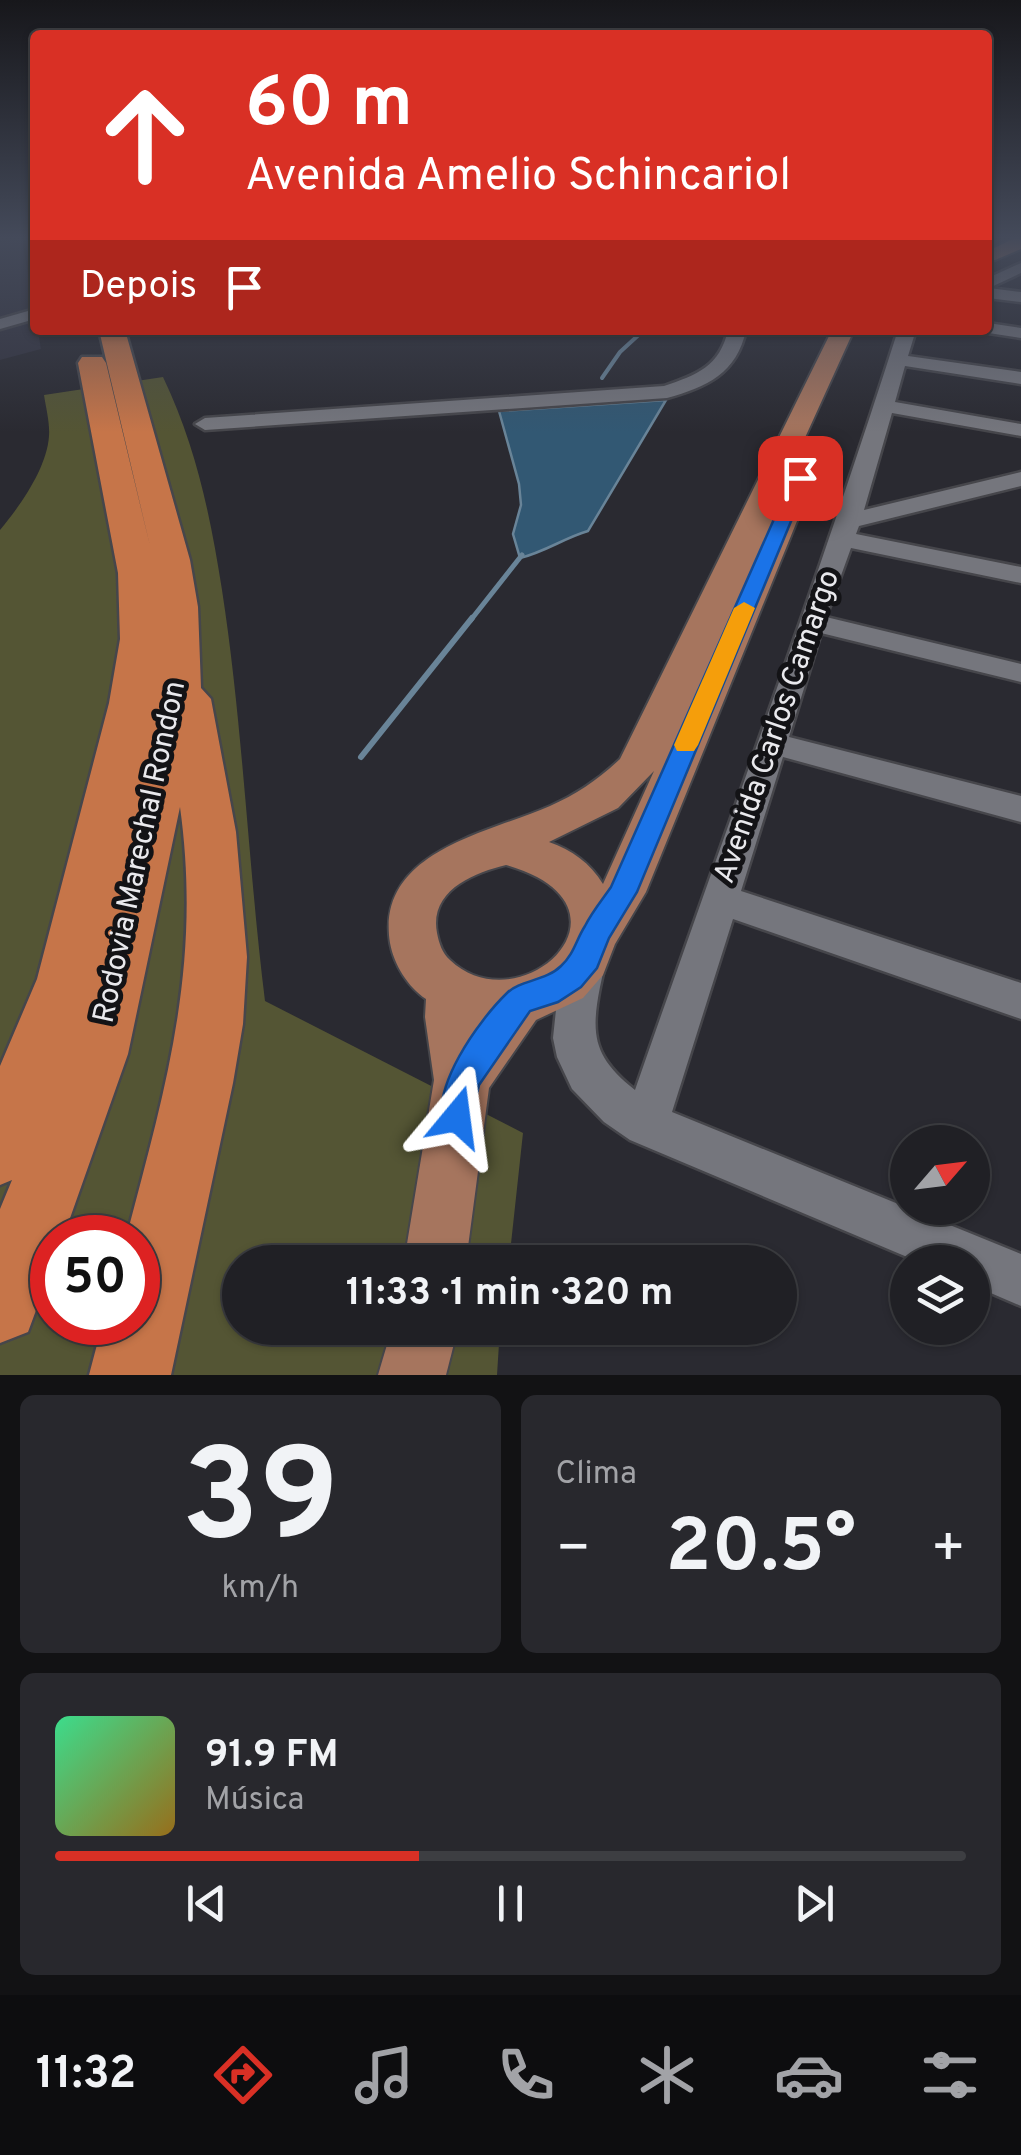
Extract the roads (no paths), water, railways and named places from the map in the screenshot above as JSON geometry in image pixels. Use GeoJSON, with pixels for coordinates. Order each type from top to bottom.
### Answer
{"type":"FeatureCollection","features":[{"type":"Feature","properties":{"kind":"highway","name":"Rodovia Marechal Rondon"},"geometry":{"type":"LineString","coordinates":[[0,1150],[67,979],[132,703],[141,639],[136,573],[86,335]]}},
{"type":"Feature","properties":{"kind":"highway","name":"Rodovia Marechal Rondon"},"geometry":{"type":"LineString","coordinates":[[0,1304],[68,1132],[109,1008],[178,701],[182,662],[174,567],[113,335]]}},
{"type":"Feature","properties":{"kind":"highway"},"geometry":{"type":"LineString","coordinates":[[130,1375],[200,1083],[211,1024],[217,957],[210,832],[182,662]]}},
{"type":"Feature","properties":{"kind":"main road"},"geometry":{"type":"LineString","coordinates":[[842,335],[636,768],[617,788],[590,806],[437,871],[421,888],[412,909],[411,931],[417,953],[431,974],[453,989],[497,1001],[520,1000],[547,992],[570,978],[591,946],[622,892],[863,335]]}},
{"type":"Feature","properties":{"kind":"main road"},"geometry":{"type":"LineString","coordinates":[[481,850],[530,851],[572,873],[591,901],[591,946]]}},
{"type":"Feature","properties":{"kind":"main road"},"geometry":{"type":"LineString","coordinates":[[438,1245],[462,1080],[451,1017],[453,989]]}},
{"type":"Feature","properties":{"kind":"main road"},"geometry":{"type":"LineString","coordinates":[[462,1080],[520,1000]]}},
{"type":"Feature","properties":{"kind":"street"},"geometry":{"type":"LineString","coordinates":[[0,322],[30,315]]}},
{"type":"Feature","properties":{"kind":"street"},"geometry":{"type":"LineString","coordinates":[[992,329],[1021,333]]}},
{"type":"Feature","properties":{"kind":"street"},"geometry":{"type":"LineString","coordinates":[[205,424],[667,392],[714,374],[734,352],[736,335]]}},
{"type":"Feature","properties":{"kind":"street"},"geometry":{"type":"LineString","coordinates":[[904,345],[1021,378]]}},
{"type":"Feature","properties":{"kind":"street","name":"Avenida Carlos Camargo"},"geometry":{"type":"LineString","coordinates":[[646,1124],[811,622],[846,530],[904,345]]}},
{"type":"Feature","properties":{"kind":"street"},"geometry":{"type":"LineString","coordinates":[[883,406],[1021,430]]}},
{"type":"Feature","properties":{"kind":"street"},"geometry":{"type":"LineString","coordinates":[[846,530],[1016,485]]}},
{"type":"Feature","properties":{"kind":"street"},"geometry":{"type":"LineString","coordinates":[[846,530],[1021,575]]}},
{"type":"Feature","properties":{"kind":"street"},"geometry":{"type":"LineString","coordinates":[[811,622],[1021,673]]}},
{"type":"Feature","properties":{"kind":"street"},"geometry":{"type":"LineString","coordinates":[[771,742],[1021,809]]}},
{"type":"Feature","properties":{"kind":"street"},"geometry":{"type":"LineString","coordinates":[[720,898],[1021,1001]]}},
{"type":"Feature","properties":{"kind":"street"},"geometry":{"type":"LineString","coordinates":[[591,946],[572,1031],[580,1063],[596,1090],[646,1124],[1021,1280]]}},
{"type":"Feature","properties":{"kind":"water"},"geometry":{"type":"Polygon","coordinates":[[[666,400],[588,531],[520,558],[513,534],[521,505],[519,484],[499,411],[666,400]]]}},
{"type":"Feature","properties":{"kind":"waterway"},"geometry":{"type":"LineString","coordinates":[[602,378],[620,352],[639,335]]}},
{"type":"Feature","properties":{"kind":"waterway"},"geometry":{"type":"LineString","coordinates":[[470,621],[522,555]]}},
{"type":"Feature","properties":{"kind":"waterway"},"geometry":{"type":"LineString","coordinates":[[361,757],[472,618]]}}]}
